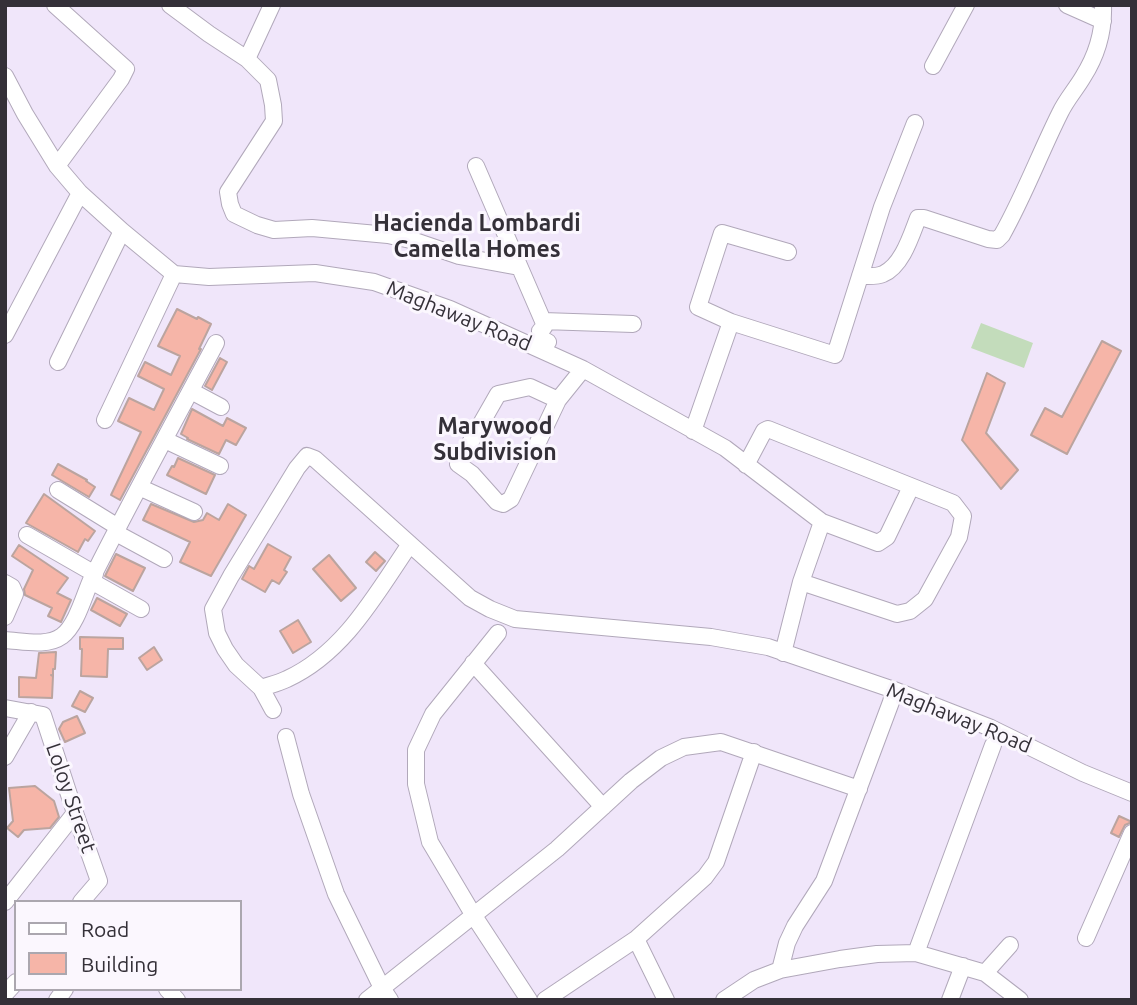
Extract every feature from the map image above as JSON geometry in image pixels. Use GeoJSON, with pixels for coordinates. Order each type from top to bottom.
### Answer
{"type":"FeatureCollection","features":[{"type":"Feature","properties":{"kind":"street"},"geometry":{"type":"LineString","coordinates":[[55,5],[126,69],[57,166]]}},
{"type":"Feature","properties":{"kind":"street"},"geometry":{"type":"LineString","coordinates":[[170,5],[247,59],[268,80],[274,121],[228,192],[234,214],[274,230],[312,228],[388,235],[459,256],[519,267]]}},
{"type":"Feature","properties":{"kind":"street"},"geometry":{"type":"LineString","coordinates":[[247,59],[272,5]]}},
{"type":"Feature","properties":{"kind":"street"},"geometry":{"type":"LineString","coordinates":[[933,66],[966,5]]}},
{"type":"Feature","properties":{"kind":"street"},"geometry":{"type":"LineString","coordinates":[[860,276],[881,275],[891,268],[902,256],[918,218],[988,239],[997,240],[1002,235],[1061,111],[1098,48],[1103,13],[1067,5]]}},
{"type":"Feature","properties":{"kind":"street"},"geometry":{"type":"LineString","coordinates":[[5,76],[57,166],[80,193],[174,274],[104,420]]}},
{"type":"Feature","properties":{"kind":"street"},"geometry":{"type":"LineString","coordinates":[[788,252],[722,233],[698,307],[731,322],[835,355],[882,207],[915,123]]}},
{"type":"Feature","properties":{"kind":"street"},"geometry":{"type":"LineString","coordinates":[[476,166],[547,336],[633,324]]}},
{"type":"Feature","properties":{"kind":"street"},"geometry":{"type":"LineString","coordinates":[[5,335],[80,193]]}},
{"type":"Feature","properties":{"kind":"street"},"geometry":{"type":"LineString","coordinates":[[58,362],[122,231]]}},
{"type":"Feature","properties":{"kind":"street","name":"Maghaway Road"},"geometry":{"type":"LineString","coordinates":[[174,274],[209,277],[315,273],[374,282],[450,309],[547,336],[583,369],[725,448],[822,522],[878,542],[887,537],[911,487]]}},
{"type":"Feature","properties":{"kind":"street"},"geometry":{"type":"LineString","coordinates":[[693,431],[731,322]]}},
{"type":"Feature","properties":{"kind":"street"},"geometry":{"type":"LineString","coordinates":[[5,640],[52,642],[65,635],[70,628],[139,487],[216,343]]}},
{"type":"Feature","properties":{"kind":"street"},"geometry":{"type":"LineString","coordinates":[[558,400],[530,387],[498,394],[458,464],[472,474],[497,502],[503,504],[511,499],[558,400],[583,369]]}},
{"type":"Feature","properties":{"kind":"street"},"geometry":{"type":"LineString","coordinates":[[191,391],[221,407]]}},
{"type":"Feature","properties":{"kind":"street"},"geometry":{"type":"LineString","coordinates":[[746,465],[764,431],[768,429],[953,503],[963,516],[959,537],[925,599],[910,611],[897,614],[801,582]]}},
{"type":"Feature","properties":{"kind":"street"},"geometry":{"type":"LineString","coordinates":[[165,440],[220,466]]}},
{"type":"Feature","properties":{"kind":"street","name":"Maghaway Road"},"geometry":{"type":"LineString","coordinates":[[261,688],[236,665],[225,649],[217,633],[214,609],[231,576],[307,456],[315,459],[470,598],[515,620],[711,637],[768,647],[991,728],[1083,773],[1132,793]]}},
{"type":"Feature","properties":{"kind":"street"},"geometry":{"type":"LineString","coordinates":[[139,487],[194,512]]}},
{"type":"Feature","properties":{"kind":"street"},"geometry":{"type":"LineString","coordinates":[[58,490],[163,559]]}},
{"type":"Feature","properties":{"kind":"street"},"geometry":{"type":"LineString","coordinates":[[783,653],[801,582],[822,522]]}},
{"type":"Feature","properties":{"kind":"street"},"geometry":{"type":"LineString","coordinates":[[27,535],[141,609]]}},
{"type":"Feature","properties":{"kind":"street"},"geometry":{"type":"LineString","coordinates":[[273,710],[261,688],[288,679],[337,644],[356,622],[410,544]]}},
{"type":"Feature","properties":{"kind":"street"},"geometry":{"type":"LineString","coordinates":[[5,617],[10,589]]}},
{"type":"Feature","properties":{"kind":"street"},"geometry":{"type":"LineString","coordinates":[[498,633],[433,714],[416,750],[416,784],[430,842],[529,1000]]}},
{"type":"Feature","properties":{"kind":"street"},"geometry":{"type":"LineString","coordinates":[[473,663],[603,807]]}},
{"type":"Feature","properties":{"kind":"street"},"geometry":{"type":"LineString","coordinates":[[780,970],[795,926],[824,881],[894,691]]}},
{"type":"Feature","properties":{"kind":"street"},"geometry":{"type":"LineString","coordinates":[[5,708],[37,714],[5,757]]}},
{"type":"Feature","properties":{"kind":"street","name":"Loloy Street"},"geometry":{"type":"LineString","coordinates":[[37,714],[99,881],[83,900]]}},
{"type":"Feature","properties":{"kind":"street"},"geometry":{"type":"LineString","coordinates":[[286,737],[301,794],[336,894],[386,994]]}},
{"type":"Feature","properties":{"kind":"street"},"geometry":{"type":"LineString","coordinates":[[367,1000],[386,994],[474,916],[556,849],[631,781],[661,758],[684,747],[721,742],[859,789]]}},
{"type":"Feature","properties":{"kind":"street"},"geometry":{"type":"LineString","coordinates":[[916,953],[993,745]]}},
{"type":"Feature","properties":{"kind":"street"},"geometry":{"type":"LineString","coordinates":[[545,1000],[636,939],[705,877],[716,862],[754,752]]}},
{"type":"Feature","properties":{"kind":"street"},"geometry":{"type":"LineString","coordinates":[[5,902],[75,813]]}},
{"type":"Feature","properties":{"kind":"street"},"geometry":{"type":"LineString","coordinates":[[1086,938],[1132,833]]}},
{"type":"Feature","properties":{"kind":"street"},"geometry":{"type":"LineString","coordinates":[[636,939],[666,1000]]}},
{"type":"Feature","properties":{"kind":"street"},"geometry":{"type":"LineString","coordinates":[[985,973],[1010,945]]}},
{"type":"Feature","properties":{"kind":"street"},"geometry":{"type":"LineString","coordinates":[[724,1000],[754,980],[780,970],[877,954],[916,953],[985,973],[1020,1000]]}},
{"type":"Feature","properties":{"kind":"street"},"geometry":{"type":"LineString","coordinates":[[950,1000],[963,966]]}},
{"type":"Feature","properties":{"kind":"green space"},"geometry":{"type":"Polygon","coordinates":[[[981,323],[1033,343],[1024,368],[971,348],[981,323]]]}},
{"type":"Feature","properties":{"kind":"building"},"geometry":{"type":"Polygon","coordinates":[[[177,309],[211,324],[201,349],[120,500],[111,495],[141,432],[118,421],[129,398],[154,410],[164,389],[138,376],[145,362],[171,375],[180,356],[158,346],[177,309]]]}},
{"type":"Feature","properties":{"kind":"building"},"geometry":{"type":"Polygon","coordinates":[[[1102,341],[1121,351],[1067,454],[1031,435],[1045,408],[1062,417],[1102,341]]]}},
{"type":"Feature","properties":{"kind":"building"},"geometry":{"type":"Polygon","coordinates":[[[220,358],[227,362],[212,390],[205,386],[220,358]]]}},
{"type":"Feature","properties":{"kind":"building"},"geometry":{"type":"Polygon","coordinates":[[[987,373],[1005,383],[986,433],[1018,470],[1001,489],[962,440],[987,373]]]}},
{"type":"Feature","properties":{"kind":"building"},"geometry":{"type":"Polygon","coordinates":[[[192,409],[223,426],[227,418],[246,428],[236,445],[226,440],[219,454],[181,434],[192,409]]]}},
{"type":"Feature","properties":{"kind":"building"},"geometry":{"type":"Polygon","coordinates":[[[178,458],[215,475],[206,494],[167,475],[178,458]]]}},
{"type":"Feature","properties":{"kind":"building"},"geometry":{"type":"Polygon","coordinates":[[[58,464],[95,487],[89,497],[52,475],[58,464]]]}},
{"type":"Feature","properties":{"kind":"building"},"geometry":{"type":"Polygon","coordinates":[[[44,494],[95,531],[88,541],[85,539],[78,552],[26,523],[44,494]]]}},
{"type":"Feature","properties":{"kind":"building"},"geometry":{"type":"Polygon","coordinates":[[[151,504],[194,522],[203,520],[207,513],[219,520],[228,504],[246,515],[211,576],[180,562],[190,542],[143,520],[151,504]]]}},
{"type":"Feature","properties":{"kind":"building"},"geometry":{"type":"Polygon","coordinates":[[[268,544],[291,557],[284,570],[287,572],[279,584],[272,580],[265,592],[242,579],[249,566],[254,569],[268,544]]]}},
{"type":"Feature","properties":{"kind":"building"},"geometry":{"type":"Polygon","coordinates":[[[19,545],[68,578],[57,593],[71,600],[61,622],[48,616],[52,608],[25,595],[24,589],[33,570],[12,556],[19,545]]]}},
{"type":"Feature","properties":{"kind":"building"},"geometry":{"type":"Polygon","coordinates":[[[375,552],[385,561],[376,571],[366,562],[375,552]]]}},
{"type":"Feature","properties":{"kind":"building"},"geometry":{"type":"Polygon","coordinates":[[[116,554],[145,568],[133,591],[105,576],[116,554]]]}},
{"type":"Feature","properties":{"kind":"building"},"geometry":{"type":"Polygon","coordinates":[[[329,555],[356,588],[341,601],[313,569],[329,555]]]}},
{"type":"Feature","properties":{"kind":"building"},"geometry":{"type":"Polygon","coordinates":[[[97,598],[127,614],[120,626],[91,610],[97,598]]]}},
{"type":"Feature","properties":{"kind":"building"},"geometry":{"type":"Polygon","coordinates":[[[298,620],[311,642],[293,653],[280,631],[298,620]]]}},
{"type":"Feature","properties":{"kind":"building"},"geometry":{"type":"Polygon","coordinates":[[[80,637],[123,638],[123,649],[108,649],[107,677],[81,676],[80,637]]]}},
{"type":"Feature","properties":{"kind":"building"},"geometry":{"type":"Polygon","coordinates":[[[154,647],[162,660],[147,670],[139,658],[154,647]]]}},
{"type":"Feature","properties":{"kind":"building"},"geometry":{"type":"Polygon","coordinates":[[[56,652],[52,698],[19,697],[19,677],[36,678],[39,653],[56,652]]]}},
{"type":"Feature","properties":{"kind":"building"},"geometry":{"type":"Polygon","coordinates":[[[80,691],[93,698],[85,712],[72,706],[80,691]]]}},
{"type":"Feature","properties":{"kind":"building"},"geometry":{"type":"Polygon","coordinates":[[[77,716],[85,733],[65,742],[59,729],[63,722],[77,716]]]}},
{"type":"Feature","properties":{"kind":"building"},"geometry":{"type":"Polygon","coordinates":[[[35,786],[54,801],[59,817],[50,828],[24,830],[18,837],[7,828],[13,821],[9,788],[35,786]]]}},
{"type":"Feature","properties":{"kind":"building"},"geometry":{"type":"Polygon","coordinates":[[[1119,816],[1132,822],[1125,825],[1119,837],[1111,833],[1119,816]]]}},
{"type":"Feature","properties":{"kind":"district","name":"Hacienda Lombardi Camella Homes"},"geometry":{"type":"Point","coordinates":[477,236]}},
{"type":"Feature","properties":{"kind":"district","name":"Marywood Subdivision"},"geometry":{"type":"Point","coordinates":[495,439]}}]}
